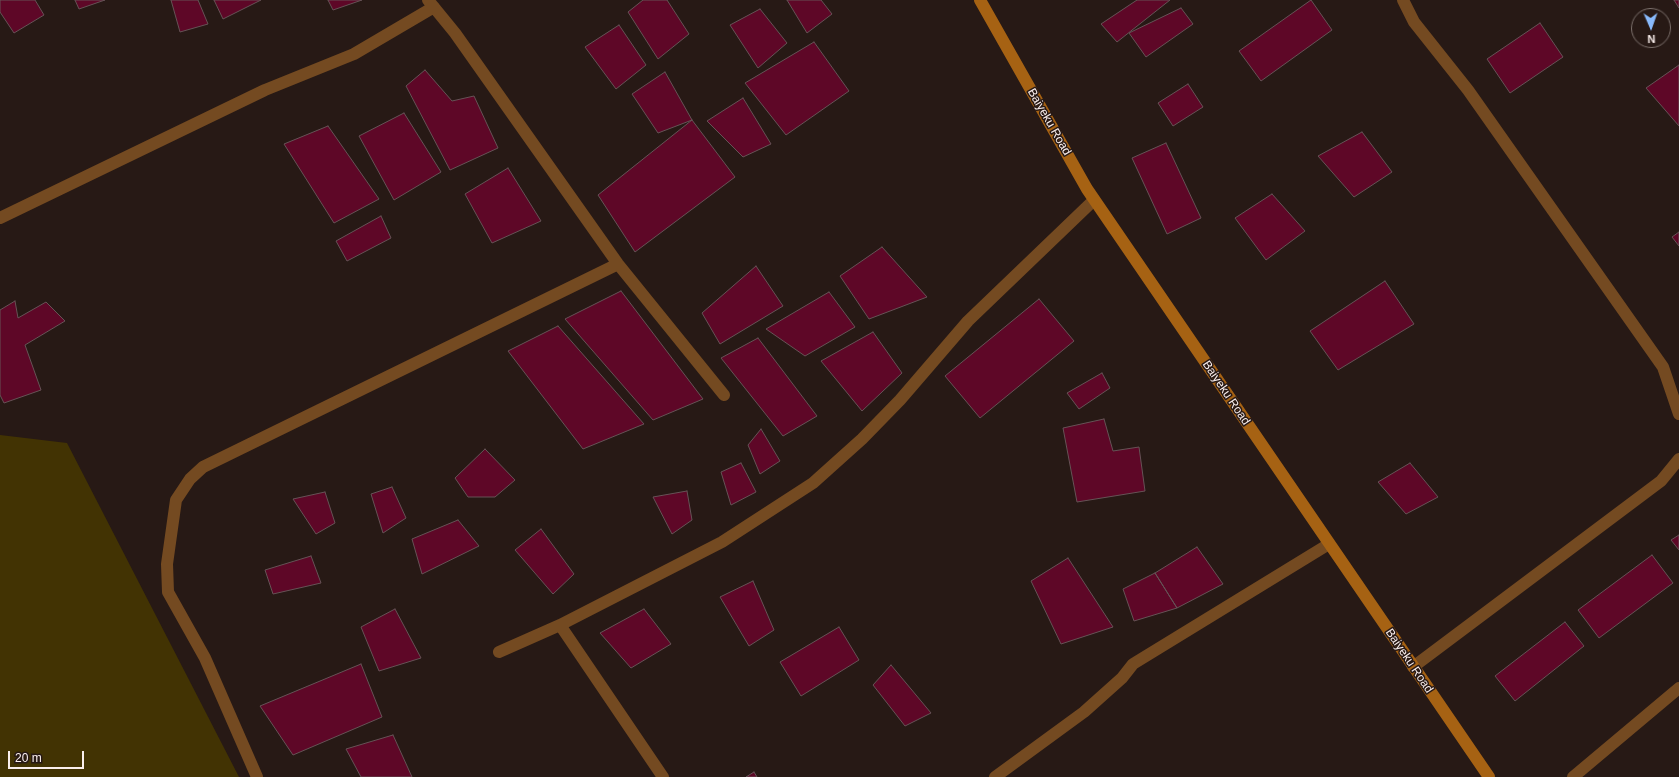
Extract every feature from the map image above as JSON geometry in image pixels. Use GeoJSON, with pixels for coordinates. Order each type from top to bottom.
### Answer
{"type":"FeatureCollection","features":[{"type":"Feature","properties":{"kind":"main road","name":"Baiyeku Road"},"geometry":{"type":"LineString","coordinates":[[980,0],[1094,200],[1488,777]]}},
{"type":"Feature","properties":{"kind":"street"},"geometry":{"type":"LineString","coordinates":[[1403,0],[1414,22],[1468,90],[1663,367],[1679,414]]}},
{"type":"Feature","properties":{"kind":"street"},"geometry":{"type":"LineString","coordinates":[[0,218],[265,90],[354,54],[431,4],[455,33],[618,264],[724,395]]}},
{"type":"Feature","properties":{"kind":"street"},"geometry":{"type":"LineString","coordinates":[[499,652],[560,625],[722,542],[813,483],[862,438],[900,400],[968,321],[1094,200]]}},
{"type":"Feature","properties":{"kind":"street"},"geometry":{"type":"LineString","coordinates":[[257,777],[205,658],[168,592],[167,564],[176,500],[190,479],[203,467],[618,264]]}},
{"type":"Feature","properties":{"kind":"street"},"geometry":{"type":"LineString","coordinates":[[1414,667],[1661,481],[1679,459]]}},
{"type":"Feature","properties":{"kind":"street"},"geometry":{"type":"LineString","coordinates":[[995,777],[1084,712],[1122,678],[1133,664],[1329,544]]}},
{"type":"Feature","properties":{"kind":"street"},"geometry":{"type":"LineString","coordinates":[[560,625],[663,777]]}},
{"type":"Feature","properties":{"kind":"street"},"geometry":{"type":"LineString","coordinates":[[1573,777],[1679,688]]}},
{"type":"Feature","properties":{"kind":"shaded area"},"geometry":{"type":"Polygon","coordinates":[[[0,435],[67,443],[239,777],[0,777],[0,435]]]}},
{"type":"Feature","properties":{"kind":"building"},"geometry":{"type":"Polygon","coordinates":[[[0,0],[35,0],[44,15],[14,33],[0,12],[0,0]]]}},
{"type":"Feature","properties":{"kind":"building"},"geometry":{"type":"Polygon","coordinates":[[[75,0],[105,0],[79,9],[75,0]]]}},
{"type":"Feature","properties":{"kind":"building"},"geometry":{"type":"Polygon","coordinates":[[[171,0],[198,0],[208,24],[180,32],[171,0]]]}},
{"type":"Feature","properties":{"kind":"building"},"geometry":{"type":"Polygon","coordinates":[[[214,0],[261,0],[223,19],[214,0]]]}},
{"type":"Feature","properties":{"kind":"building"},"geometry":{"type":"Polygon","coordinates":[[[328,0],[362,0],[333,10],[328,0]]]}},
{"type":"Feature","properties":{"kind":"building"},"geometry":{"type":"Polygon","coordinates":[[[643,0],[667,0],[689,34],[658,59],[628,12],[643,0]]]}},
{"type":"Feature","properties":{"kind":"building"},"geometry":{"type":"Polygon","coordinates":[[[787,0],[821,0],[832,14],[807,33],[787,0]]]}},
{"type":"Feature","properties":{"kind":"building"},"geometry":{"type":"Polygon","coordinates":[[[1137,0],[1170,0],[1117,42],[1101,24],[1137,0]]]}},
{"type":"Feature","properties":{"kind":"building"},"geometry":{"type":"Polygon","coordinates":[[[1311,0],[1332,30],[1261,81],[1239,51],[1311,0]]]}},
{"type":"Feature","properties":{"kind":"building"},"geometry":{"type":"Polygon","coordinates":[[[1674,0],[1679,0],[1679,8],[1674,0]]]}},
{"type":"Feature","properties":{"kind":"building"},"geometry":{"type":"Polygon","coordinates":[[[1181,8],[1193,24],[1146,57],[1129,33],[1181,8]]]}},
{"type":"Feature","properties":{"kind":"building"},"geometry":{"type":"Polygon","coordinates":[[[760,9],[787,43],[758,68],[730,25],[760,9]]]}},
{"type":"Feature","properties":{"kind":"building"},"geometry":{"type":"Polygon","coordinates":[[[1540,23],[1563,57],[1510,93],[1487,59],[1540,23]]]}},
{"type":"Feature","properties":{"kind":"building"},"geometry":{"type":"Polygon","coordinates":[[[619,25],[646,65],[616,89],[585,47],[619,25]]]}},
{"type":"Feature","properties":{"kind":"building"},"geometry":{"type":"Polygon","coordinates":[[[814,42],[849,91],[786,135],[745,83],[814,42]]]}},
{"type":"Feature","properties":{"kind":"building"},"geometry":{"type":"Polygon","coordinates":[[[1679,65],[1679,126],[1646,88],[1679,65]]]}},
{"type":"Feature","properties":{"kind":"building"},"geometry":{"type":"Polygon","coordinates":[[[425,70],[452,101],[474,96],[498,148],[450,170],[406,86],[425,70]]]}},
{"type":"Feature","properties":{"kind":"building"},"geometry":{"type":"Polygon","coordinates":[[[665,72],[692,120],[658,133],[632,94],[665,72]]]}},
{"type":"Feature","properties":{"kind":"building"},"geometry":{"type":"Polygon","coordinates":[[[1188,84],[1203,107],[1173,126],[1158,103],[1188,84]]]}},
{"type":"Feature","properties":{"kind":"building"},"geometry":{"type":"Polygon","coordinates":[[[743,98],[771,144],[743,157],[707,121],[743,98]]]}},
{"type":"Feature","properties":{"kind":"building"},"geometry":{"type":"Polygon","coordinates":[[[404,113],[441,172],[394,200],[359,136],[404,113]]]}},
{"type":"Feature","properties":{"kind":"building"},"geometry":{"type":"Polygon","coordinates":[[[692,120],[735,177],[635,252],[598,195],[692,120]]]}},
{"type":"Feature","properties":{"kind":"building"},"geometry":{"type":"Polygon","coordinates":[[[328,126],[379,199],[334,223],[284,144],[328,126]]]}},
{"type":"Feature","properties":{"kind":"building"},"geometry":{"type":"Polygon","coordinates":[[[1362,132],[1392,172],[1354,197],[1318,156],[1362,132]]]}},
{"type":"Feature","properties":{"kind":"building"},"geometry":{"type":"Polygon","coordinates":[[[1166,143],[1201,218],[1167,234],[1132,158],[1166,143]]]}},
{"type":"Feature","properties":{"kind":"building"},"geometry":{"type":"Polygon","coordinates":[[[508,168],[541,221],[492,243],[465,194],[508,168]]]}},
{"type":"Feature","properties":{"kind":"building"},"geometry":{"type":"Polygon","coordinates":[[[1272,194],[1305,231],[1266,260],[1235,218],[1272,194]]]}},
{"type":"Feature","properties":{"kind":"building"},"geometry":{"type":"Polygon","coordinates":[[[381,216],[391,238],[347,261],[336,241],[381,216]]]}},
{"type":"Feature","properties":{"kind":"building"},"geometry":{"type":"Polygon","coordinates":[[[1679,232],[1679,246],[1672,237],[1679,232]]]}},
{"type":"Feature","properties":{"kind":"building"},"geometry":{"type":"Polygon","coordinates":[[[882,247],[927,297],[869,319],[840,276],[882,247]]]}},
{"type":"Feature","properties":{"kind":"building"},"geometry":{"type":"Polygon","coordinates":[[[756,266],[783,306],[720,344],[702,313],[756,266]]]}},
{"type":"Feature","properties":{"kind":"building"},"geometry":{"type":"Polygon","coordinates":[[[1385,281],[1414,324],[1338,370],[1310,331],[1385,281]]]}},
{"type":"Feature","properties":{"kind":"building"},"geometry":{"type":"Polygon","coordinates":[[[621,291],[703,399],[653,420],[565,319],[621,291]]]}},
{"type":"Feature","properties":{"kind":"building"},"geometry":{"type":"Polygon","coordinates":[[[829,292],[855,327],[805,356],[766,329],[829,292]]]}},
{"type":"Feature","properties":{"kind":"building"},"geometry":{"type":"Polygon","coordinates":[[[1039,299],[1074,341],[980,418],[945,376],[1039,299]]]}},
{"type":"Feature","properties":{"kind":"building"},"geometry":{"type":"Polygon","coordinates":[[[15,301],[18,318],[46,302],[65,321],[25,345],[41,390],[4,403],[0,395],[0,310],[15,301]]]}},
{"type":"Feature","properties":{"kind":"building"},"geometry":{"type":"Polygon","coordinates":[[[558,326],[644,424],[583,449],[508,351],[558,326]]]}},
{"type":"Feature","properties":{"kind":"building"},"geometry":{"type":"Polygon","coordinates":[[[873,332],[902,373],[862,411],[821,361],[873,332]]]}},
{"type":"Feature","properties":{"kind":"building"},"geometry":{"type":"Polygon","coordinates":[[[758,338],[817,416],[783,436],[721,358],[758,338]]]}},
{"type":"Feature","properties":{"kind":"building"},"geometry":{"type":"Polygon","coordinates":[[[1102,373],[1110,388],[1079,409],[1067,393],[1102,373]]]}},
{"type":"Feature","properties":{"kind":"building"},"geometry":{"type":"Polygon","coordinates":[[[1104,419],[1113,451],[1139,447],[1145,491],[1077,502],[1063,428],[1104,419]]]}},
{"type":"Feature","properties":{"kind":"building"},"geometry":{"type":"Polygon","coordinates":[[[761,429],[780,461],[760,474],[748,445],[761,429]]]}},
{"type":"Feature","properties":{"kind":"building"},"geometry":{"type":"Polygon","coordinates":[[[485,449],[515,480],[495,497],[468,497],[455,478],[485,449]]]}},
{"type":"Feature","properties":{"kind":"building"},"geometry":{"type":"Polygon","coordinates":[[[741,463],[756,492],[731,505],[721,472],[741,463]]]}},
{"type":"Feature","properties":{"kind":"building"},"geometry":{"type":"Polygon","coordinates":[[[1410,463],[1438,497],[1406,514],[1378,482],[1410,463]]]}},
{"type":"Feature","properties":{"kind":"building"},"geometry":{"type":"Polygon","coordinates":[[[392,487],[406,518],[383,533],[371,494],[392,487]]]}},
{"type":"Feature","properties":{"kind":"building"},"geometry":{"type":"Polygon","coordinates":[[[687,491],[692,520],[672,534],[653,497],[687,491]]]}},
{"type":"Feature","properties":{"kind":"building"},"geometry":{"type":"Polygon","coordinates":[[[325,492],[335,523],[316,534],[293,499],[325,492]]]}},
{"type":"Feature","properties":{"kind":"building"},"geometry":{"type":"Polygon","coordinates":[[[458,520],[479,546],[422,574],[412,539],[458,520]]]}},
{"type":"Feature","properties":{"kind":"building"},"geometry":{"type":"Polygon","coordinates":[[[541,529],[574,574],[553,594],[515,550],[541,529]]]}},
{"type":"Feature","properties":{"kind":"building"},"geometry":{"type":"Polygon","coordinates":[[[1679,535],[1679,550],[1671,540],[1679,535]]]}},
{"type":"Feature","properties":{"kind":"building"},"geometry":{"type":"Polygon","coordinates":[[[1197,547],[1223,584],[1177,608],[1155,573],[1197,547]]]}},
{"type":"Feature","properties":{"kind":"building"},"geometry":{"type":"Polygon","coordinates":[[[1652,555],[1673,583],[1599,638],[1578,610],[1652,555]]]}},
{"type":"Feature","properties":{"kind":"building"},"geometry":{"type":"Polygon","coordinates":[[[311,556],[321,583],[273,594],[265,570],[311,556]]]}},
{"type":"Feature","properties":{"kind":"building"},"geometry":{"type":"Polygon","coordinates":[[[1068,558],[1113,627],[1061,644],[1031,581],[1068,558]]]}},
{"type":"Feature","properties":{"kind":"building"},"geometry":{"type":"Polygon","coordinates":[[[1155,573],[1177,608],[1134,621],[1123,589],[1155,573]]]}},
{"type":"Feature","properties":{"kind":"building"},"geometry":{"type":"Polygon","coordinates":[[[753,581],[774,630],[749,646],[720,597],[753,581]]]}},
{"type":"Feature","properties":{"kind":"building"},"geometry":{"type":"Polygon","coordinates":[[[395,609],[421,658],[379,671],[361,627],[395,609]]]}},
{"type":"Feature","properties":{"kind":"building"},"geometry":{"type":"Polygon","coordinates":[[[644,609],[671,644],[631,668],[600,633],[644,609]]]}},
{"type":"Feature","properties":{"kind":"building"},"geometry":{"type":"Polygon","coordinates":[[[1565,622],[1584,646],[1515,701],[1495,676],[1565,622]]]}},
{"type":"Feature","properties":{"kind":"building"},"geometry":{"type":"Polygon","coordinates":[[[839,627],[859,660],[801,696],[780,662],[839,627]]]}},
{"type":"Feature","properties":{"kind":"building"},"geometry":{"type":"Polygon","coordinates":[[[361,664],[382,717],[293,755],[260,706],[361,664]]]}},
{"type":"Feature","properties":{"kind":"building"},"geometry":{"type":"Polygon","coordinates":[[[891,665],[931,713],[905,726],[873,685],[891,665]]]}},
{"type":"Feature","properties":{"kind":"building"},"geometry":{"type":"Polygon","coordinates":[[[393,735],[412,777],[361,777],[346,749],[393,735]]]}},
{"type":"Feature","properties":{"kind":"building"},"geometry":{"type":"Polygon","coordinates":[[[754,772],[757,777],[746,777],[754,772]]]}}]}
